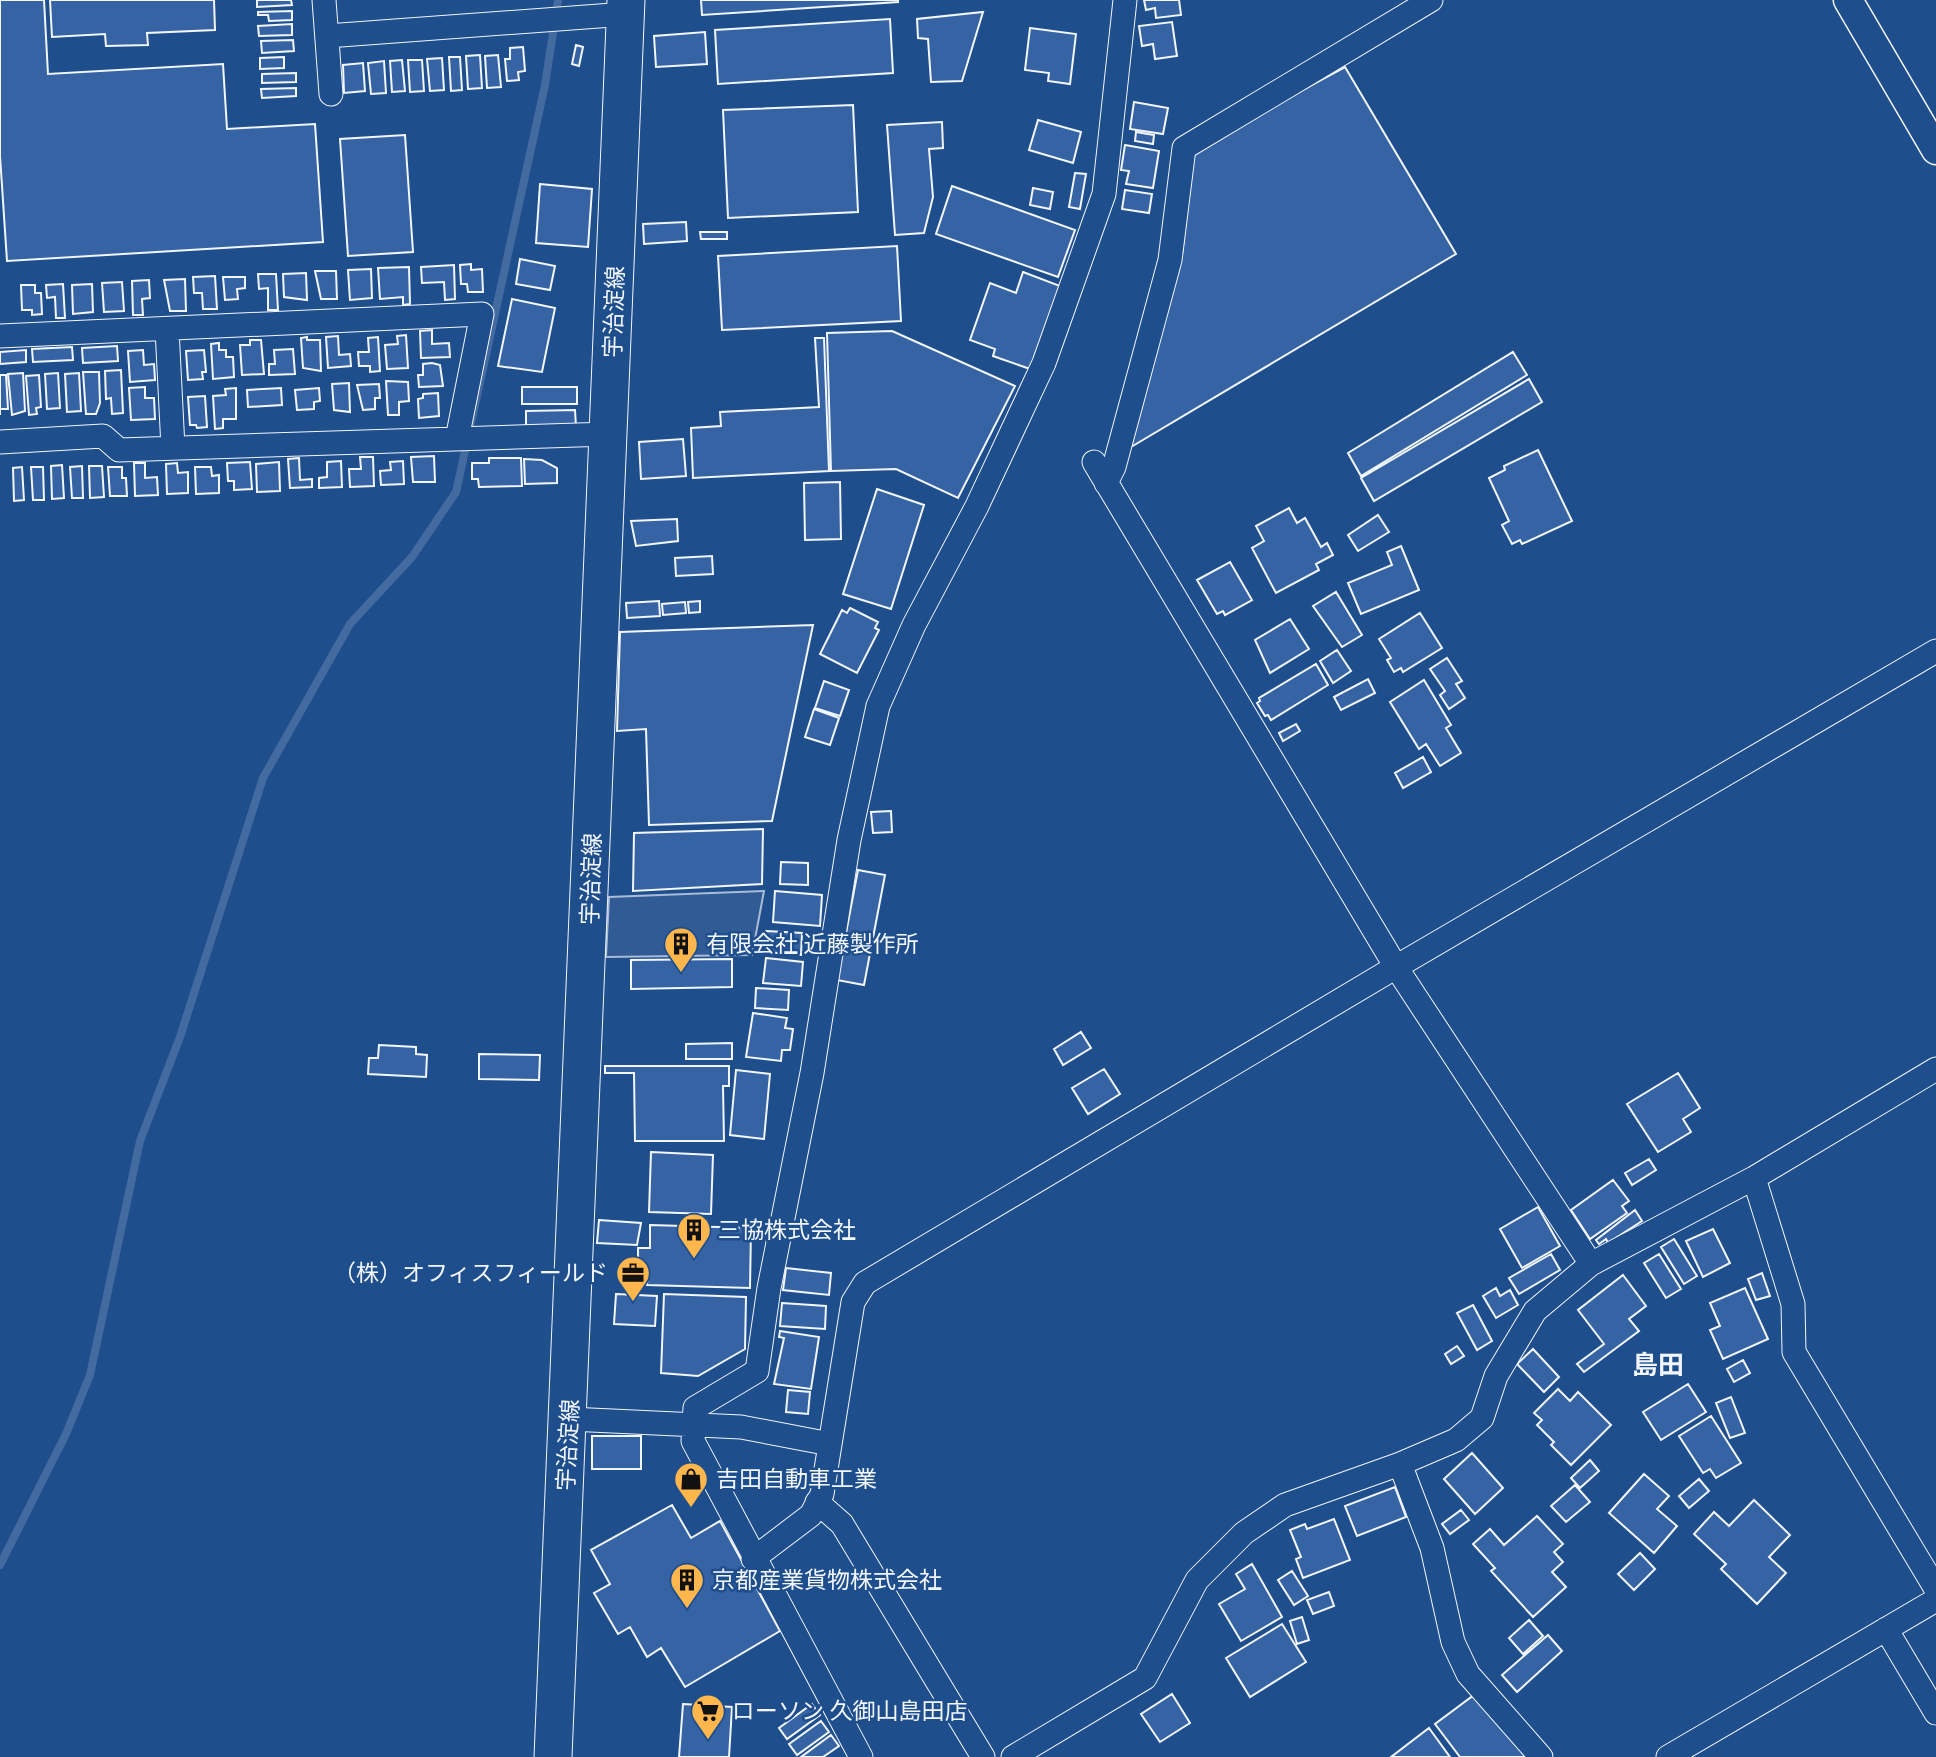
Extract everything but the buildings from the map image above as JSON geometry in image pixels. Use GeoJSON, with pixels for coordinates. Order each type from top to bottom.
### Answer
{"type":"FeatureCollection","features":[{"type":"Feature","properties":{"kind":"main road","name":"宇治淀線"},"geometry":{"type":"LineString","coordinates":[[553,1757],[626,7]]}},
{"type":"Feature","properties":{"kind":"street"},"geometry":{"type":"LineString","coordinates":[[324,0],[331,94]]}},
{"type":"Feature","properties":{"kind":"street"},"geometry":{"type":"LineString","coordinates":[[861,1757],[753,1559],[693,1441],[695,1408],[757,1371],[769,1288],[812,1073],[849,839],[878,706],[914,625],[977,506],[1045,363],[1104,194],[1125,0]]}},
{"type":"Feature","properties":{"kind":"street"},"geometry":{"type":"LineString","coordinates":[[1106,483],[1114,467],[1170,260],[1184,148],[1431,0]]}},
{"type":"Feature","properties":{"kind":"street"},"geometry":{"type":"LineString","coordinates":[[1848,0],[1936,150]]}},
{"type":"Feature","properties":{"kind":"street"},"geometry":{"type":"LineString","coordinates":[[327,36],[626,7]]}},
{"type":"Feature","properties":{"kind":"street"},"geometry":{"type":"LineString","coordinates":[[0,336],[482,314],[457,439]]}},
{"type":"Feature","properties":{"kind":"street"},"geometry":{"type":"LineString","coordinates":[[167,329],[173,448]]}},
{"type":"Feature","properties":{"kind":"street"},"geometry":{"type":"LineString","coordinates":[[0,442],[103,436],[120,450],[609,434]]}},
{"type":"Feature","properties":{"kind":"street"},"geometry":{"type":"LineString","coordinates":[[1094,462],[1396,967],[1591,1264]]}},
{"type":"Feature","properties":{"kind":"street"},"geometry":{"type":"LineString","coordinates":[[753,1559],[811,1515],[822,1494],[853,1302],[864,1283],[1936,651]]}},
{"type":"Feature","properties":{"kind":"street"},"geometry":{"type":"LineString","coordinates":[[1013,1757],[1145,1678],[1198,1580],[1244,1533],[1285,1505],[1400,1464],[1456,1440],[1482,1418],[1496,1376],[1535,1311],[1591,1264],[1754,1178],[1936,1069]]}},
{"type":"Feature","properties":{"kind":"street"},"geometry":{"type":"LineString","coordinates":[[1754,1178],[1793,1304],[1794,1352],[1936,1589]]}},
{"type":"Feature","properties":{"kind":"street"},"geometry":{"type":"LineString","coordinates":[[569,1419],[741,1427],[830,1444]]}},
{"type":"Feature","properties":{"kind":"street"},"geometry":{"type":"LineString","coordinates":[[1400,1464],[1432,1548],[1453,1642],[1468,1674],[1541,1757]]}},
{"type":"Feature","properties":{"kind":"street"},"geometry":{"type":"LineString","coordinates":[[817,1502],[842,1524],[983,1757]]}},
{"type":"Feature","properties":{"kind":"street"},"geometry":{"type":"LineString","coordinates":[[1668,1757],[1936,1600]]}},
{"type":"Feature","properties":{"kind":"street"},"geometry":{"type":"LineString","coordinates":[[1886,1629],[1936,1713]]}},
{"type":"Feature","properties":{"kind":"shaded area"},"geometry":{"type":"Polygon","coordinates":[[[764,891],[752,955],[606,957],[609,897],[764,891]]]}},
{"type":"Feature","properties":{"kind":"waterway"},"geometry":{"type":"LineString","coordinates":[[0,1565],[66,1434],[90,1375],[140,1141],[180,1037],[263,778],[350,624],[412,557],[456,492],[545,85],[558,0]]}},
{"type":"Feature","properties":{"kind":"place","name":"有限会社 近藤製作所"},"geometry":{"type":"Point","coordinates":[681,974]}},
{"type":"Feature","properties":{"kind":"place","name":"三協株式会社"},"geometry":{"type":"Point","coordinates":[694,1260]}},
{"type":"Feature","properties":{"kind":"place","name":"（株）オフィスフィールド"},"geometry":{"type":"Point","coordinates":[633,1303]}},
{"type":"Feature","properties":{"kind":"place","name":"吉田自動車工業"},"geometry":{"type":"Point","coordinates":[691,1509]}},
{"type":"Feature","properties":{"kind":"place","name":"京都産業貨物株式会社"},"geometry":{"type":"Point","coordinates":[687,1610]}},
{"type":"Feature","properties":{"kind":"place","name":"ローソン 久御山島田店"},"geometry":{"type":"Point","coordinates":[708,1741]}},
{"type":"Feature","properties":{"kind":"district","name":"島田"},"geometry":{"type":"Point","coordinates":[1658,1365]}}]}
